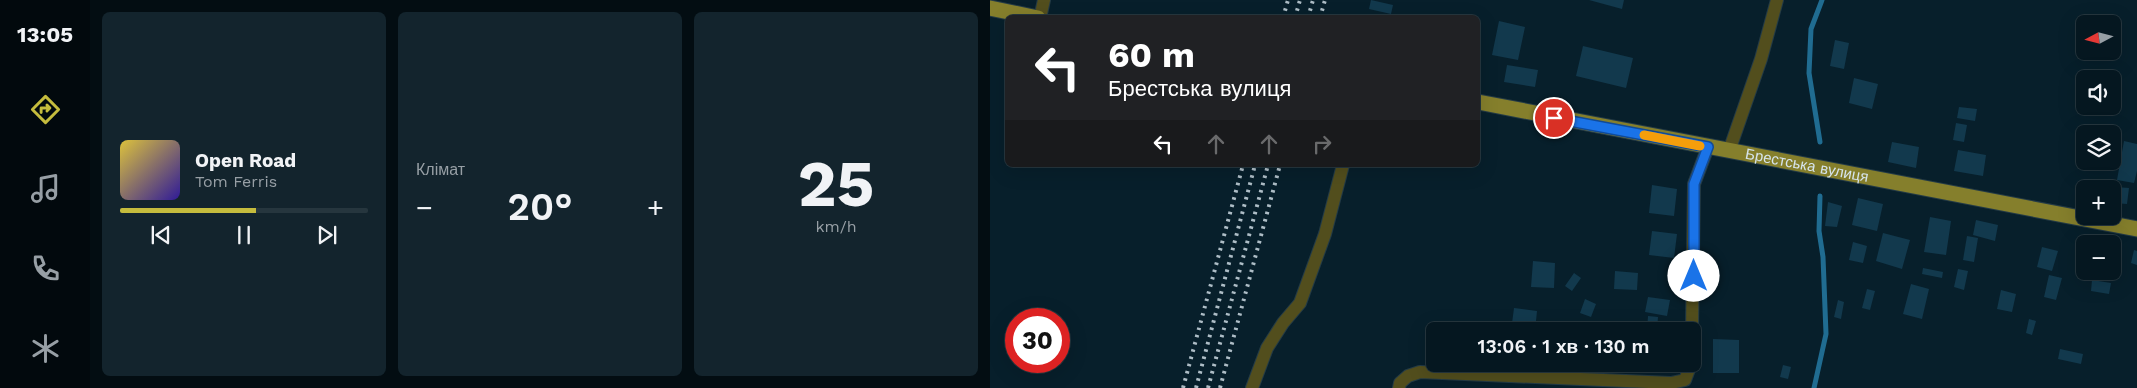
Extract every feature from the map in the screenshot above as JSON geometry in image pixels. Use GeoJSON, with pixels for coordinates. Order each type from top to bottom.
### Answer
{"type":"FeatureCollection","features":[{"type":"Feature","properties":{"kind":"main road"},"geometry":{"type":"LineString","coordinates":[[990,8],[1024,15]]}},
{"type":"Feature","properties":{"kind":"main road","name":"Брестська вулиця"},"geometry":{"type":"LineString","coordinates":[[1480,102],[2137,229]]}},
{"type":"Feature","properties":{"kind":"street"},"geometry":{"type":"LineString","coordinates":[[1040,15],[1044,0]]}},
{"type":"Feature","properties":{"kind":"street"},"geometry":{"type":"LineString","coordinates":[[1729,151],[1761,59],[1777,0]]}},
{"type":"Feature","properties":{"kind":"street"},"geometry":{"type":"LineString","coordinates":[[1692,322],[1694,184],[1708,147]]}},
{"type":"Feature","properties":{"kind":"street"},"geometry":{"type":"LineString","coordinates":[[1252,388],[1267,348],[1283,323],[1300,303],[1325,234],[1342,167]]}},
{"type":"Feature","properties":{"kind":"street"},"geometry":{"type":"LineString","coordinates":[[1399,388],[1400,383],[1408,376],[1420,372],[1474,373],[1671,384],[1685,380],[1688,372]]}},
{"type":"Feature","properties":{"kind":"building"},"geometry":{"type":"Polygon","coordinates":[[[1371,0],[1393,5],[1391,14],[1369,9],[1371,0]]]}},
{"type":"Feature","properties":{"kind":"building"},"geometry":{"type":"Polygon","coordinates":[[[1589,0],[1624,0],[1622,9],[1589,0]]]}},
{"type":"Feature","properties":{"kind":"building"},"geometry":{"type":"Polygon","coordinates":[[[1499,21],[1525,27],[1518,60],[1492,55],[1499,21]]]}},
{"type":"Feature","properties":{"kind":"building"},"geometry":{"type":"Polygon","coordinates":[[[1835,40],[1849,43],[1844,69],[1830,66],[1835,40]]]}},
{"type":"Feature","properties":{"kind":"building"},"geometry":{"type":"Polygon","coordinates":[[[1583,46],[1633,58],[1626,88],[1576,76],[1583,46]]]}},
{"type":"Feature","properties":{"kind":"building"},"geometry":{"type":"Polygon","coordinates":[[[1507,65],[1538,70],[1535,87],[1504,82],[1507,65]]]}},
{"type":"Feature","properties":{"kind":"building"},"geometry":{"type":"Polygon","coordinates":[[[1854,78],[1878,84],[1872,109],[1849,103],[1854,78]]]}},
{"type":"Feature","properties":{"kind":"building"},"geometry":{"type":"Polygon","coordinates":[[[1959,107],[1977,109],[1975,121],[1957,118],[1959,107]]]}},
{"type":"Feature","properties":{"kind":"building"},"geometry":{"type":"Polygon","coordinates":[[[1956,123],[1967,125],[1964,142],[1953,140],[1956,123]]]}},
{"type":"Feature","properties":{"kind":"building"},"geometry":{"type":"Polygon","coordinates":[[[2124,141],[2137,144],[2137,171],[2134,183],[2117,180],[2119,170],[2121,170],[2124,141]]]}},
{"type":"Feature","properties":{"kind":"building"},"geometry":{"type":"Polygon","coordinates":[[[1892,142],[1919,147],[1916,168],[1888,162],[1892,142]]]}},
{"type":"Feature","properties":{"kind":"building"},"geometry":{"type":"Polygon","coordinates":[[[1958,150],[1986,155],[1983,176],[1954,171],[1958,150]]]}},
{"type":"Feature","properties":{"kind":"building"},"geometry":{"type":"Polygon","coordinates":[[[1652,185],[1677,189],[1674,216],[1649,213],[1652,185]]]}},
{"type":"Feature","properties":{"kind":"building"},"geometry":{"type":"Polygon","coordinates":[[[2121,187],[2129,188],[2127,204],[2121,204],[2121,187]]]}},
{"type":"Feature","properties":{"kind":"building"},"geometry":{"type":"Polygon","coordinates":[[[1858,198],[1883,204],[1877,231],[1852,225],[1858,198]]]}},
{"type":"Feature","properties":{"kind":"building"},"geometry":{"type":"Polygon","coordinates":[[[1828,202],[1842,206],[1837,227],[1825,226],[1828,202]]]}},
{"type":"Feature","properties":{"kind":"building"},"geometry":{"type":"Polygon","coordinates":[[[1930,217],[1951,221],[1946,255],[1924,252],[1930,217]]]}},
{"type":"Feature","properties":{"kind":"building"},"geometry":{"type":"Polygon","coordinates":[[[1976,220],[1998,225],[1995,241],[1973,235],[1976,220]]]}},
{"type":"Feature","properties":{"kind":"building"},"geometry":{"type":"Polygon","coordinates":[[[1652,231],[1677,234],[1674,258],[1649,255],[1652,231]]]}},
{"type":"Feature","properties":{"kind":"building"},"geometry":{"type":"Polygon","coordinates":[[[1883,233],[1910,240],[1902,269],[1876,261],[1883,233]]]}},
{"type":"Feature","properties":{"kind":"building"},"geometry":{"type":"Polygon","coordinates":[[[1967,236],[1978,238],[1974,262],[1963,260],[1967,236]]]}},
{"type":"Feature","properties":{"kind":"building"},"geometry":{"type":"Polygon","coordinates":[[[1853,242],[1867,246],[1863,263],[1849,260],[1853,242]]]}},
{"type":"Feature","properties":{"kind":"building"},"geometry":{"type":"Polygon","coordinates":[[[2042,247],[2058,251],[2052,271],[2037,267],[2042,247]]]}},
{"type":"Feature","properties":{"kind":"building"},"geometry":{"type":"Polygon","coordinates":[[[2134,250],[2137,251],[2137,265],[2131,263],[2134,250]]]}},
{"type":"Feature","properties":{"kind":"building"},"geometry":{"type":"Polygon","coordinates":[[[1533,261],[1555,263],[1554,288],[1531,287],[1533,261]]]}},
{"type":"Feature","properties":{"kind":"building"},"geometry":{"type":"Polygon","coordinates":[[[1923,268],[1943,272],[1942,278],[1922,274],[1923,268]]]}},
{"type":"Feature","properties":{"kind":"building"},"geometry":{"type":"Polygon","coordinates":[[[1958,269],[1968,271],[1964,290],[1954,287],[1958,269]]]}},
{"type":"Feature","properties":{"kind":"building"},"geometry":{"type":"Polygon","coordinates":[[[1615,271],[1638,273],[1637,290],[1614,289],[1615,271]]]}},
{"type":"Feature","properties":{"kind":"building"},"geometry":{"type":"Polygon","coordinates":[[[1574,273],[1581,278],[1572,291],[1565,286],[1574,273]]]}},
{"type":"Feature","properties":{"kind":"building"},"geometry":{"type":"Polygon","coordinates":[[[2049,275],[2062,278],[2056,300],[2044,297],[2049,275]]]}},
{"type":"Feature","properties":{"kind":"building"},"geometry":{"type":"Polygon","coordinates":[[[2092,280],[2111,283],[2109,294],[2091,291],[2092,280]]]}},
{"type":"Feature","properties":{"kind":"building"},"geometry":{"type":"Polygon","coordinates":[[[1911,284],[1929,289],[1922,319],[1903,314],[1911,284]]]}},
{"type":"Feature","properties":{"kind":"building"},"geometry":{"type":"Polygon","coordinates":[[[1867,289],[1875,291],[1870,310],[1862,308],[1867,289]]]}},
{"type":"Feature","properties":{"kind":"building"},"geometry":{"type":"Polygon","coordinates":[[[2001,290],[2016,294],[2012,312],[1997,309],[2001,290]]]}},
{"type":"Feature","properties":{"kind":"building"},"geometry":{"type":"Polygon","coordinates":[[[1648,297],[1670,300],[1667,316],[1645,312],[1648,297]]]}},
{"type":"Feature","properties":{"kind":"building"},"geometry":{"type":"Polygon","coordinates":[[[1585,299],[1596,304],[1591,317],[1580,313],[1585,299]]]}},
{"type":"Feature","properties":{"kind":"building"},"geometry":{"type":"Polygon","coordinates":[[[1838,300],[1844,302],[1841,319],[1834,317],[1838,300]]]}},
{"type":"Feature","properties":{"kind":"building"},"geometry":{"type":"Polygon","coordinates":[[[1514,308],[1537,311],[1536,322],[1512,322],[1514,308]]]}},
{"type":"Feature","properties":{"kind":"building"},"geometry":{"type":"Polygon","coordinates":[[[1648,316],[1658,317],[1658,322],[1648,322],[1648,316]]]}},
{"type":"Feature","properties":{"kind":"building"},"geometry":{"type":"Polygon","coordinates":[[[2029,319],[2036,321],[2032,335],[2026,333],[2029,319]]]}},
{"type":"Feature","properties":{"kind":"building"},"geometry":{"type":"Polygon","coordinates":[[[1713,339],[1739,340],[1739,373],[1713,373],[1713,339]]]}},
{"type":"Feature","properties":{"kind":"building"},"geometry":{"type":"Polygon","coordinates":[[[2060,349],[2083,354],[2081,364],[2058,359],[2060,349]]]}},
{"type":"Feature","properties":{"kind":"building"},"geometry":{"type":"Polygon","coordinates":[[[1783,365],[1791,367],[1788,379],[1780,377],[1783,365]]]}},
{"type":"Feature","properties":{"kind":"waterway"},"geometry":{"type":"LineString","coordinates":[[1820,142],[1809,73],[1811,29],[1822,0]]}},
{"type":"Feature","properties":{"kind":"waterway"},"geometry":{"type":"LineString","coordinates":[[1814,388],[1826,334],[1823,257],[1819,231],[1820,196]]}},
{"type":"Feature","properties":{"kind":"railway"},"geometry":{"type":"LineString","coordinates":[[1284,15],[1288,0]]}},
{"type":"Feature","properties":{"kind":"railway"},"geometry":{"type":"LineString","coordinates":[[1296,15],[1300,0]]}},
{"type":"Feature","properties":{"kind":"railway"},"geometry":{"type":"LineString","coordinates":[[1309,15],[1313,0]]}},
{"type":"Feature","properties":{"kind":"railway"},"geometry":{"type":"LineString","coordinates":[[1321,15],[1325,0]]}},
{"type":"Feature","properties":{"kind":"railway"},"geometry":{"type":"LineString","coordinates":[[1183,388],[1242,167]]}},
{"type":"Feature","properties":{"kind":"railway"},"geometry":{"type":"LineString","coordinates":[[1196,388],[1254,167]]}},
{"type":"Feature","properties":{"kind":"railway"},"geometry":{"type":"LineString","coordinates":[[1208,388],[1267,167]]}},
{"type":"Feature","properties":{"kind":"railway"},"geometry":{"type":"LineString","coordinates":[[1220,388],[1279,167]]}},
{"type":"Feature","properties":{"kind":"slow traffic"},"geometry":{"type":"LineString","coordinates":[[1644,135],[1700,146]]}},
{"type":"Feature","properties":{"kind":"route"},"geometry":{"type":"LineString","coordinates":[[1554,118],[1708,147],[1694,184],[1694,276]]}}]}
